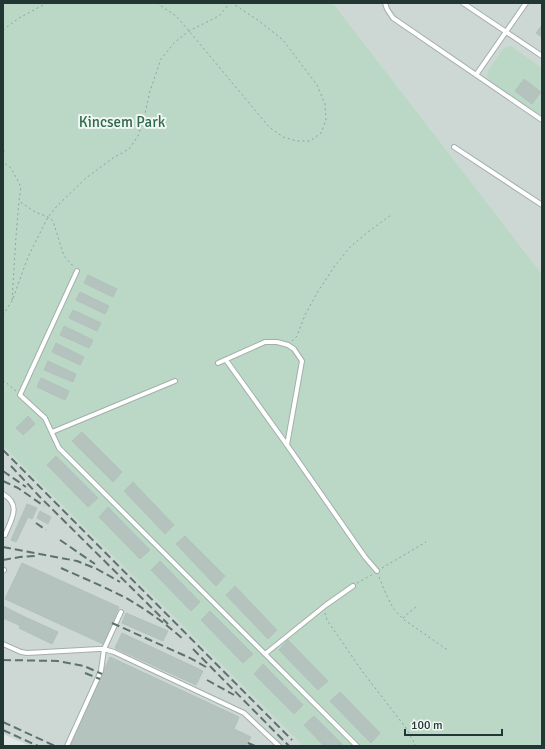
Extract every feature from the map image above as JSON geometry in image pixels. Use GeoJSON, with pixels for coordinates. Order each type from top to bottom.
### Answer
{"type":"FeatureCollection","features":[{"type":"Feature","properties":{"kind":"lane"},"geometry":{"type":"LineString","coordinates":[[385,3],[393,18],[542,120]]}},
{"type":"Feature","properties":{"kind":"lane"},"geometry":{"type":"LineString","coordinates":[[463,3],[542,56]]}},
{"type":"Feature","properties":{"kind":"lane"},"geometry":{"type":"LineString","coordinates":[[476,75],[526,3]]}},
{"type":"Feature","properties":{"kind":"lane"},"geometry":{"type":"LineString","coordinates":[[454,147],[542,205]]}},
{"type":"Feature","properties":{"kind":"lane"},"geometry":{"type":"LineString","coordinates":[[77,271],[20,395],[45,418],[59,448],[357,746]]}},
{"type":"Feature","properties":{"kind":"lane"},"geometry":{"type":"LineString","coordinates":[[218,363],[265,342],[277,342],[288,345],[294,349],[302,361],[287,445]]}},
{"type":"Feature","properties":{"kind":"lane"},"geometry":{"type":"LineString","coordinates":[[226,360],[365,557],[377,571]]}},
{"type":"Feature","properties":{"kind":"lane"},"geometry":{"type":"LineString","coordinates":[[52,432],[175,381]]}},
{"type":"Feature","properties":{"kind":"lane"},"geometry":{"type":"LineString","coordinates":[[3,494],[11,500],[14,508],[14,514],[5,535]]}},
{"type":"Feature","properties":{"kind":"lane"},"geometry":{"type":"LineString","coordinates":[[265,654],[323,607],[353,586]]}},
{"type":"Feature","properties":{"kind":"lane"},"geometry":{"type":"LineString","coordinates":[[67,746],[101,671],[104,649],[121,612]]}},
{"type":"Feature","properties":{"kind":"lane"},"geometry":{"type":"LineString","coordinates":[[3,644],[27,653],[104,649],[244,713],[279,746]]}},
{"type":"Feature","properties":{"kind":"path"},"geometry":{"type":"LineString","coordinates":[[3,30],[20,18],[47,3]]}},
{"type":"Feature","properties":{"kind":"path"},"geometry":{"type":"LineString","coordinates":[[3,315],[12,301],[28,257],[48,217],[57,206],[86,178],[113,158],[129,150],[138,136],[161,59],[175,42],[189,31],[218,16],[231,3],[259,21],[283,40],[317,85],[325,104],[326,120],[321,133],[310,141],[297,141],[283,137],[269,127],[189,31],[176,16],[157,3]]}},
{"type":"Feature","properties":{"kind":"path"},"geometry":{"type":"LineString","coordinates":[[3,145],[3,162],[11,168],[21,187],[12,301]]}},
{"type":"Feature","properties":{"kind":"path"},"geometry":{"type":"LineString","coordinates":[[19,201],[35,212],[48,217],[53,221],[64,256],[77,271]]}},
{"type":"Feature","properties":{"kind":"path"},"geometry":{"type":"LineString","coordinates":[[288,345],[297,336],[317,293],[334,267],[350,247],[391,215]]}},
{"type":"Feature","properties":{"kind":"path"},"geometry":{"type":"LineString","coordinates":[[3,380],[20,395]]}},
{"type":"Feature","properties":{"kind":"path"},"geometry":{"type":"LineString","coordinates":[[353,586],[426,542]]}},
{"type":"Feature","properties":{"kind":"path"},"geometry":{"type":"LineString","coordinates":[[377,571],[393,608],[403,619],[449,652]]}},
{"type":"Feature","properties":{"kind":"path"},"geometry":{"type":"LineString","coordinates":[[403,619],[418,605]]}},
{"type":"Feature","properties":{"kind":"path"},"geometry":{"type":"LineString","coordinates":[[323,607],[326,620],[362,671],[406,728],[416,746]]}},
{"type":"Feature","properties":{"kind":"shaded area"},"geometry":{"type":"Polygon","coordinates":[[[333,3],[542,3],[542,274],[333,3]]]}},
{"type":"Feature","properties":{"kind":"shaded area"},"geometry":{"type":"Polygon","coordinates":[[[3,446],[303,746],[30,746],[3,734],[3,446]]]}},
{"type":"Feature","properties":{"kind":"green space","name":"Kincsem Park"},"geometry":{"type":"Polygon","coordinates":[[[3,3],[333,3],[542,274],[542,746],[303,746],[3,446],[3,3]]]}},
{"type":"Feature","properties":{"kind":"green space"},"geometry":{"type":"Polygon","coordinates":[[[511,46],[542,68],[542,116],[489,81],[487,77],[488,71],[503,49],[511,46]]]}},
{"type":"Feature","properties":{"kind":"building"},"geometry":{"type":"Polygon","coordinates":[[[542,25],[542,37],[536,33],[542,25]]]}},
{"type":"Feature","properties":{"kind":"building"},"geometry":{"type":"Polygon","coordinates":[[[524,79],[541,92],[532,104],[515,91],[524,79]]]}},
{"type":"Feature","properties":{"kind":"building"},"geometry":{"type":"Polygon","coordinates":[[[88,275],[117,289],[113,297],[84,283],[88,275]]]}},
{"type":"Feature","properties":{"kind":"building"},"geometry":{"type":"Polygon","coordinates":[[[80,292],[109,306],[105,314],[76,300],[80,292]]]}},
{"type":"Feature","properties":{"kind":"building"},"geometry":{"type":"Polygon","coordinates":[[[73,310],[101,323],[97,331],[69,318],[73,310]]]}},
{"type":"Feature","properties":{"kind":"building"},"geometry":{"type":"Polygon","coordinates":[[[64,326],[93,340],[89,348],[60,335],[64,326]]]}},
{"type":"Feature","properties":{"kind":"building"},"geometry":{"type":"Polygon","coordinates":[[[56,343],[84,357],[80,365],[52,352],[56,343]]]}},
{"type":"Feature","properties":{"kind":"building"},"geometry":{"type":"Polygon","coordinates":[[[48,361],[76,374],[73,382],[44,370],[48,361]]]}},
{"type":"Feature","properties":{"kind":"building"},"geometry":{"type":"Polygon","coordinates":[[[41,378],[69,391],[65,400],[37,387],[41,378]]]}},
{"type":"Feature","properties":{"kind":"building"},"geometry":{"type":"Polygon","coordinates":[[[28,416],[35,424],[23,435],[16,428],[28,416]]]}},
{"type":"Feature","properties":{"kind":"building"},"geometry":{"type":"Polygon","coordinates":[[[82,432],[122,472],[113,482],[72,441],[82,432]]]}},
{"type":"Feature","properties":{"kind":"building"},"geometry":{"type":"Polygon","coordinates":[[[56,456],[98,498],[88,507],[47,465],[56,456]]]}},
{"type":"Feature","properties":{"kind":"building"},"geometry":{"type":"Polygon","coordinates":[[[133,482],[174,525],[165,534],[124,491],[133,482]]]}},
{"type":"Feature","properties":{"kind":"building"},"geometry":{"type":"Polygon","coordinates":[[[27,504],[37,508],[32,519],[28,517],[16,542],[11,540],[27,504]]]}},
{"type":"Feature","properties":{"kind":"building"},"geometry":{"type":"Polygon","coordinates":[[[108,507],[150,550],[140,559],[99,517],[108,507]]]}},
{"type":"Feature","properties":{"kind":"building"},"geometry":{"type":"Polygon","coordinates":[[[40,511],[51,517],[48,524],[37,518],[40,511]]]}},
{"type":"Feature","properties":{"kind":"building"},"geometry":{"type":"Polygon","coordinates":[[[185,536],[225,576],[216,586],[176,544],[185,536]]]}},
{"type":"Feature","properties":{"kind":"building"},"geometry":{"type":"Polygon","coordinates":[[[160,561],[200,602],[191,611],[151,570],[160,561]]]}},
{"type":"Feature","properties":{"kind":"building"},"geometry":{"type":"Polygon","coordinates":[[[22,563],[119,607],[103,644],[5,599],[22,563]]]}},
{"type":"Feature","properties":{"kind":"building"},"geometry":{"type":"Polygon","coordinates":[[[235,586],[277,630],[268,639],[226,595],[235,586]]]}},
{"type":"Feature","properties":{"kind":"building"},"geometry":{"type":"Polygon","coordinates":[[[3,606],[25,617],[21,626],[3,618],[3,606]]]}},
{"type":"Feature","properties":{"kind":"building"},"geometry":{"type":"Polygon","coordinates":[[[210,611],[253,654],[243,663],[201,620],[210,611]]]}},
{"type":"Feature","properties":{"kind":"building"},"geometry":{"type":"Polygon","coordinates":[[[126,613],[168,631],[163,641],[122,623],[126,613]]]}},
{"type":"Feature","properties":{"kind":"building"},"geometry":{"type":"Polygon","coordinates":[[[25,617],[58,632],[52,644],[19,628],[25,617]]]}},
{"type":"Feature","properties":{"kind":"building"},"geometry":{"type":"Polygon","coordinates":[[[122,633],[203,671],[196,685],[115,648],[122,633]]]}},
{"type":"Feature","properties":{"kind":"building"},"geometry":{"type":"Polygon","coordinates":[[[288,640],[328,681],[318,690],[279,650],[288,640]]]}},
{"type":"Feature","properties":{"kind":"building"},"geometry":{"type":"Polygon","coordinates":[[[110,657],[239,717],[234,729],[251,737],[246,746],[69,746],[110,657]]]}},
{"type":"Feature","properties":{"kind":"building"},"geometry":{"type":"Polygon","coordinates":[[[263,664],[303,705],[294,714],[254,674],[263,664]]]}},
{"type":"Feature","properties":{"kind":"building"},"geometry":{"type":"Polygon","coordinates":[[[340,692],[380,733],[371,743],[330,701],[340,692]]]}},
{"type":"Feature","properties":{"kind":"building"},"geometry":{"type":"Polygon","coordinates":[[[314,716],[344,746],[324,746],[304,725],[314,716]]]}},
{"type":"Feature","properties":{"kind":"railway"},"geometry":{"type":"LineString","coordinates":[[3,450],[292,740]]}},
{"type":"Feature","properties":{"kind":"railway"},"geometry":{"type":"LineString","coordinates":[[11,466],[39,496],[168,624]]}},
{"type":"Feature","properties":{"kind":"railway"},"geometry":{"type":"LineString","coordinates":[[3,471],[26,487]]}},
{"type":"Feature","properties":{"kind":"railway"},"geometry":{"type":"LineString","coordinates":[[3,481],[18,488],[44,506]]}},
{"type":"Feature","properties":{"kind":"railway"},"geometry":{"type":"LineString","coordinates":[[36,523],[46,530]]}},
{"type":"Feature","properties":{"kind":"railway"},"geometry":{"type":"LineString","coordinates":[[60,540],[95,564]]}},
{"type":"Feature","properties":{"kind":"railway"},"geometry":{"type":"LineString","coordinates":[[3,547],[77,561],[97,569],[120,582]]}},
{"type":"Feature","properties":{"kind":"railway"},"geometry":{"type":"LineString","coordinates":[[3,560],[35,556]]}},
{"type":"Feature","properties":{"kind":"railway"},"geometry":{"type":"LineString","coordinates":[[61,568],[126,598],[141,607],[184,640]]}},
{"type":"Feature","properties":{"kind":"railway"},"geometry":{"type":"LineString","coordinates":[[112,623],[190,658],[206,667]]}},
{"type":"Feature","properties":{"kind":"railway"},"geometry":{"type":"LineString","coordinates":[[193,649],[289,746]]}},
{"type":"Feature","properties":{"kind":"railway"},"geometry":{"type":"LineString","coordinates":[[3,660],[58,661],[84,666],[102,674]]}},
{"type":"Feature","properties":{"kind":"railway"},"geometry":{"type":"LineString","coordinates":[[85,673],[100,679]]}},
{"type":"Feature","properties":{"kind":"railway"},"geometry":{"type":"LineString","coordinates":[[207,680],[234,695]]}},
{"type":"Feature","properties":{"kind":"railway"},"geometry":{"type":"LineString","coordinates":[[3,722],[55,746]]}},
{"type":"Feature","properties":{"kind":"railway"},"geometry":{"type":"LineString","coordinates":[[3,730],[38,746]]}},
{"type":"Feature","properties":{"kind":"railway"},"geometry":{"type":"LineString","coordinates":[[248,743],[255,746]]}}]}
